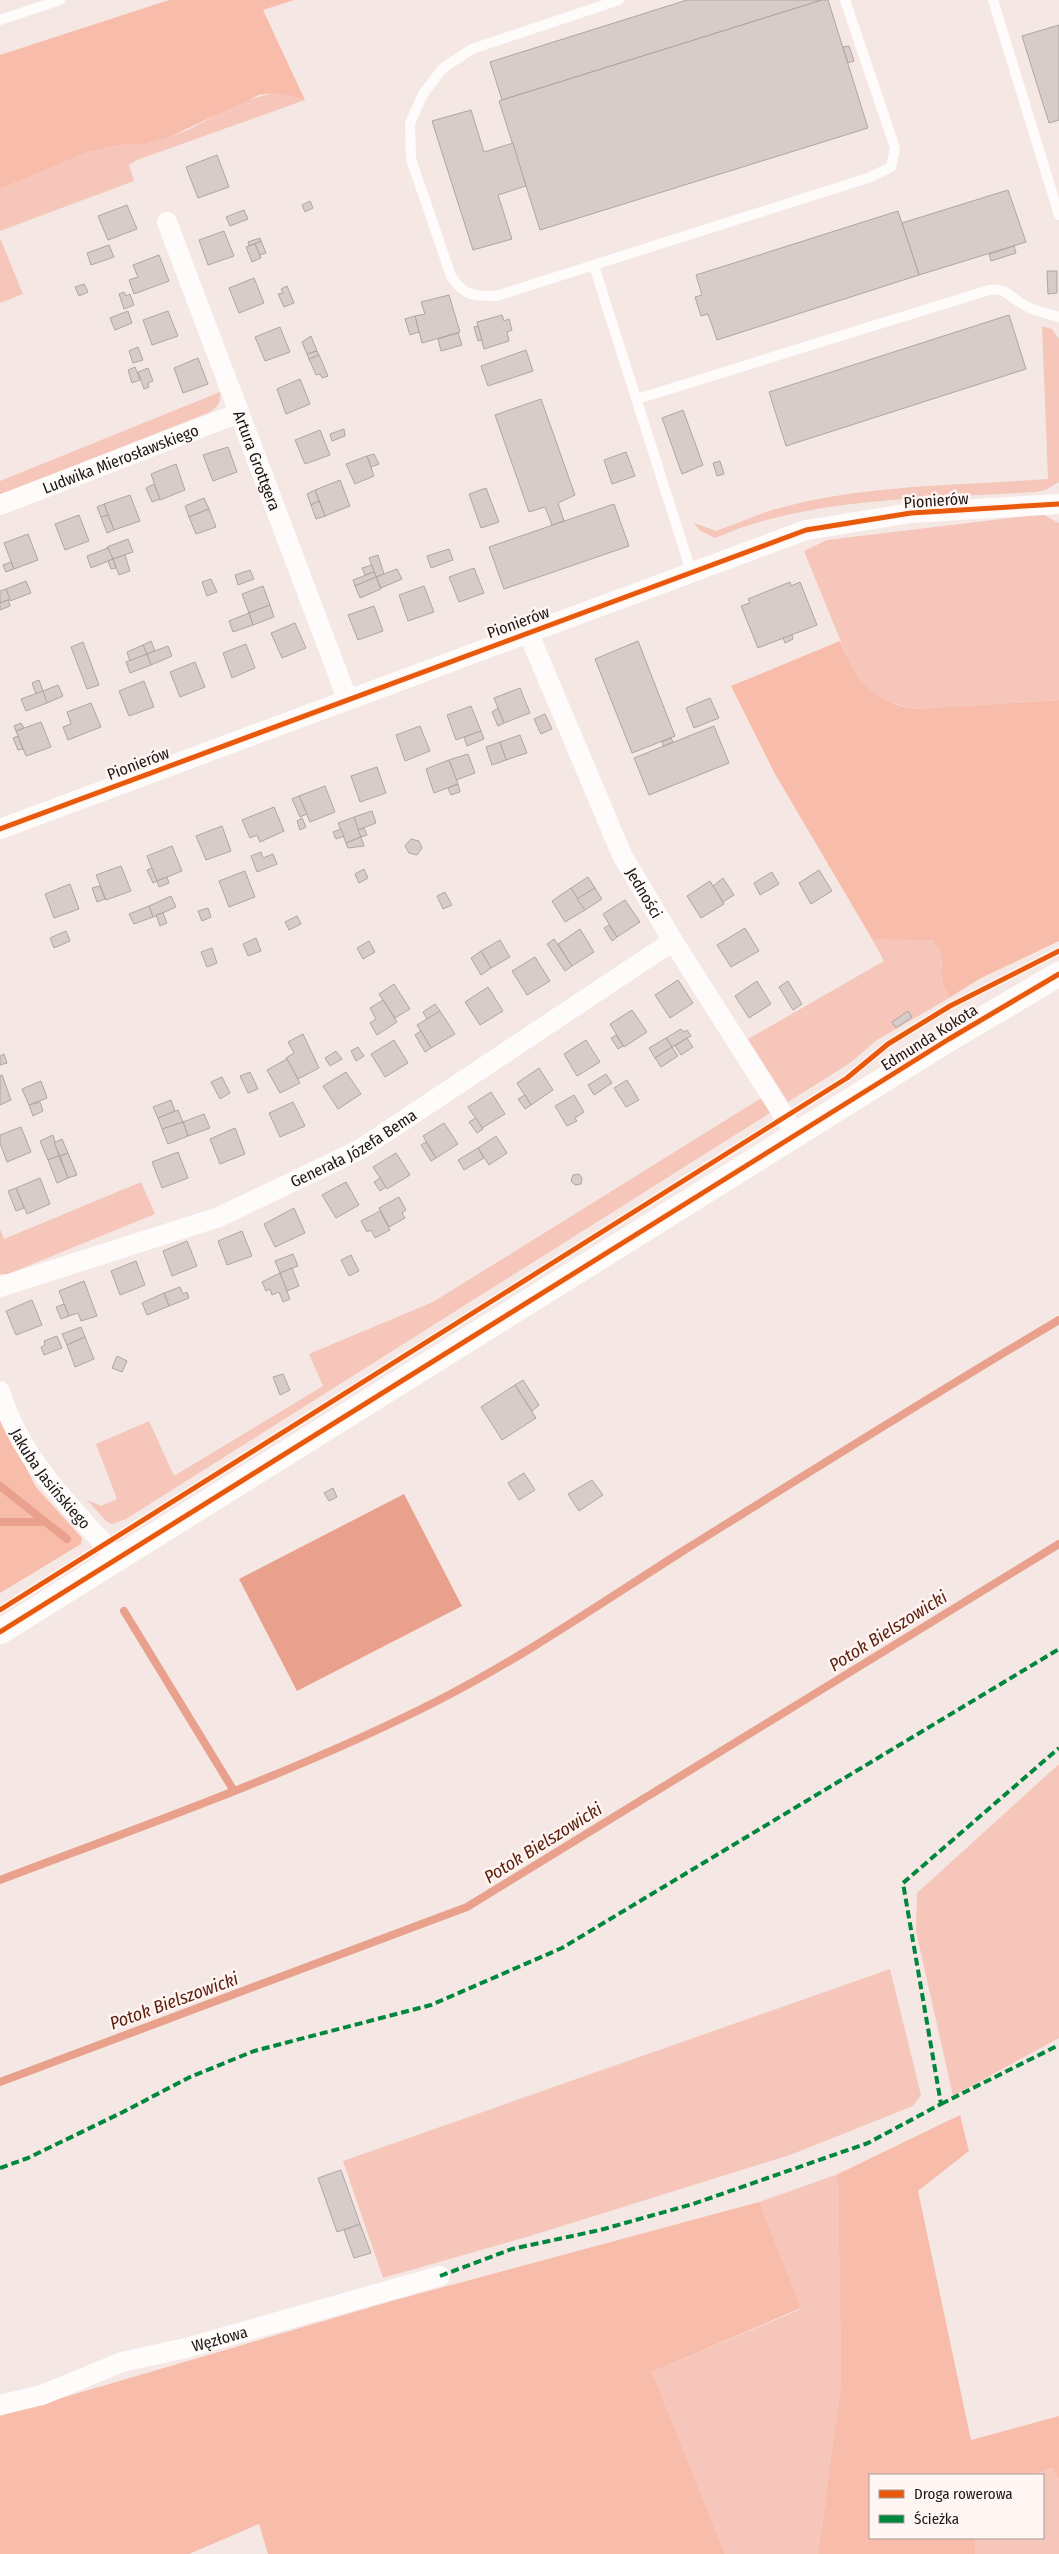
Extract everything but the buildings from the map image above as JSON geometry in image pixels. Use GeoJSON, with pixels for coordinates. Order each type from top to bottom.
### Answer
{"type":"FeatureCollection","features":[{"type":"Feature","properties":{"kind":"street","name":"Artura Grottgera"},"geometry":{"type":"LineString","coordinates":[[167,222],[347,698]]}},
{"type":"Feature","properties":{"kind":"street","name":"Ludwika Mierosławskiego"},"geometry":{"type":"LineString","coordinates":[[0,505],[239,413]]}},
{"type":"Feature","properties":{"kind":"street","name":"Pionierów"},"geometry":{"type":"LineString","coordinates":[[0,829],[347,698],[806,530],[911,513],[1059,504]]}},
{"type":"Feature","properties":{"kind":"street","name":"Jedności"},"geometry":{"type":"LineString","coordinates":[[528,632],[622,856],[673,941],[796,1135]]}},
{"type":"Feature","properties":{"kind":"street","name":"Generała Józefa Bema"},"geometry":{"type":"LineString","coordinates":[[0,1288],[219,1216],[359,1150],[673,941]]}},
{"type":"Feature","properties":{"kind":"street","name":"Edmunda Kokota"},"geometry":{"type":"LineString","coordinates":[[0,1632],[1005,1004],[1059,974]]}},
{"type":"Feature","properties":{"kind":"street","name":"Jakuba Jasińskiego"},"geometry":{"type":"LineString","coordinates":[[0,1391],[4,1405],[39,1471],[117,1558]]}},
{"type":"Feature","properties":{"kind":"street","name":"Węzłowa"},"geometry":{"type":"LineString","coordinates":[[0,2405],[42,2395],[122,2362],[186,2348],[440,2276]]}},
{"type":"Feature","properties":{"kind":"lane"},"geometry":{"type":"LineString","coordinates":[[0,20],[60,0]]}},
{"type":"Feature","properties":{"kind":"lane"},"geometry":{"type":"LineString","coordinates":[[619,0],[472,49],[442,68],[423,94],[410,123],[411,159],[451,276],[459,288],[470,294],[496,296],[868,178],[891,166],[895,148],[845,0]]}},
{"type":"Feature","properties":{"kind":"lane"},"geometry":{"type":"LineString","coordinates":[[993,0],[1059,215]]}},
{"type":"Feature","properties":{"kind":"lane"},"geometry":{"type":"LineString","coordinates":[[594,266],[691,571]]}},
{"type":"Feature","properties":{"kind":"lane"},"geometry":{"type":"LineString","coordinates":[[637,399],[999,288],[1009,292],[1026,306],[1059,317]]}},
{"type":"Feature","properties":{"kind":"shaded area"},"geometry":{"type":"Polygon","coordinates":[[[169,0],[294,0],[263,10],[305,100],[282,94],[259,95],[169,137],[147,144],[128,144],[91,151],[0,189],[0,55],[169,0]]]}},
{"type":"Feature","properties":{"kind":"shaded area"},"geometry":{"type":"Polygon","coordinates":[[[274,93],[292,94],[305,100],[137,160],[129,165],[134,181],[0,231],[0,189],[91,151],[128,144],[147,144],[169,137],[188,130],[243,101],[274,93]]]}},
{"type":"Feature","properties":{"kind":"shaded area"},"geometry":{"type":"Polygon","coordinates":[[[0,238],[23,294],[0,303],[0,238]]]}},
{"type":"Feature","properties":{"kind":"shaded area"},"geometry":{"type":"Polygon","coordinates":[[[1042,326],[1052,329],[1059,339],[1059,482],[1045,490],[872,502],[831,507],[791,514],[752,524],[715,538],[699,530],[694,523],[716,531],[766,512],[835,496],[906,488],[1048,479],[1042,326]]]}},
{"type":"Feature","properties":{"kind":"shaded area"},"geometry":{"type":"Polygon","coordinates":[[[220,392],[218,404],[210,412],[0,495],[0,481],[220,392]]]}},
{"type":"Feature","properties":{"kind":"shaded area"},"geometry":{"type":"Polygon","coordinates":[[[1044,515],[1059,523],[1059,700],[914,709],[881,700],[864,685],[850,664],[804,551],[827,540],[1044,515]]]}},
{"type":"Feature","properties":{"kind":"shaded area"},"geometry":{"type":"Polygon","coordinates":[[[840,641],[852,667],[866,687],[886,700],[899,705],[914,709],[1059,700],[1059,941],[979,979],[949,998],[942,979],[941,951],[932,940],[872,939],[775,774],[731,686],[840,641]]]}},
{"type":"Feature","properties":{"kind":"shaded area"},"geometry":{"type":"Polygon","coordinates":[[[917,938],[937,943],[941,947],[942,979],[949,998],[877,1040],[850,1063],[788,1102],[748,1039],[884,961],[872,939],[917,938]]]}},
{"type":"Feature","properties":{"kind":"shaded area"},"geometry":{"type":"Polygon","coordinates":[[[763,1097],[773,1111],[126,1519],[112,1524],[106,1521],[87,1500],[101,1506],[117,1499],[96,1444],[149,1421],[174,1476],[323,1386],[309,1354],[433,1302],[763,1097]]]}},
{"type":"Feature","properties":{"kind":"shaded area"},"geometry":{"type":"Polygon","coordinates":[[[141,1182],[155,1214],[8,1274],[0,1274],[0,1229],[4,1239],[141,1182]]]}},
{"type":"Feature","properties":{"kind":"shaded area"},"geometry":{"type":"Polygon","coordinates":[[[0,1418],[36,1487],[82,1538],[81,1544],[0,1593],[0,1418]]]}},
{"type":"Feature","properties":{"kind":"shaded area"},"geometry":{"type":"Polygon","coordinates":[[[404,1494],[462,1606],[297,1691],[239,1579],[404,1494]]]}},
{"type":"Feature","properties":{"kind":"shaded area"},"geometry":{"type":"Polygon","coordinates":[[[1059,1764],[1059,2038],[953,2096],[916,1931],[917,1893],[1059,1764]]]}},
{"type":"Feature","properties":{"kind":"shaded area"},"geometry":{"type":"Polygon","coordinates":[[[890,1969],[921,2095],[913,2106],[790,2155],[530,2236],[383,2278],[343,2161],[890,1969]]]}},
{"type":"Feature","properties":{"kind":"shaded area"},"geometry":{"type":"Polygon","coordinates":[[[960,2115],[969,2151],[918,2191],[971,2440],[1059,2416],[1059,2480],[1053,2468],[1035,2474],[869,2474],[869,2539],[975,2539],[975,2554],[818,2554],[841,2383],[838,2174],[960,2115]]]}},
{"type":"Feature","properties":{"kind":"shaded area"},"geometry":{"type":"Polygon","coordinates":[[[838,2174],[841,2383],[818,2554],[725,2554],[652,2372],[801,2309],[759,2202],[838,2174]]]}},
{"type":"Feature","properties":{"kind":"shaded area"},"geometry":{"type":"Polygon","coordinates":[[[759,2202],[801,2308],[652,2372],[725,2554],[268,2554],[259,2524],[189,2554],[0,2554],[0,2416],[392,2301],[759,2202]]]}},
{"type":"Feature","properties":{"kind":"shaded area"},"geometry":{"type":"Polygon","coordinates":[[[1054,2468],[1059,2480],[1059,2554],[975,2554],[975,2539],[1044,2539],[1044,2474],[1035,2474],[1054,2468]]]}},
{"type":"Feature","properties":{"kind":"waterway"},"geometry":{"type":"LineString","coordinates":[[0,1880],[223,1796],[333,1750],[441,1699],[534,1646],[823,1463],[1059,1320]]}},
{"type":"Feature","properties":{"kind":"waterway"},"geometry":{"type":"LineString","coordinates":[[0,1486],[67,1539]]}},
{"type":"Feature","properties":{"kind":"waterway"},"geometry":{"type":"LineString","coordinates":[[0,1522],[45,1522]]}},
{"type":"Feature","properties":{"kind":"waterway","name":"Potok Bielszowicki"},"geometry":{"type":"LineString","coordinates":[[0,2082],[467,1907],[1059,1544]]}},
{"type":"Feature","properties":{"kind":"waterway"},"geometry":{"type":"LineString","coordinates":[[124,1611],[234,1791]]}},
{"type":"Feature","properties":{"kind":"marked path"},"geometry":{"type":"LineString","coordinates":[[0,2168],[28,2158],[190,2077],[254,2051],[431,2005],[562,1948],[1059,1649]]}},
{"type":"Feature","properties":{"kind":"marked path"},"geometry":{"type":"LineString","coordinates":[[440,2276],[512,2249],[600,2230],[693,2204],[868,2143],[941,2104],[903,1883],[1059,1748]]}},
{"type":"Feature","properties":{"kind":"marked path"},"geometry":{"type":"LineString","coordinates":[[941,2104],[1059,2045]]}},
{"type":"Feature","properties":{"kind":"cycle path"},"geometry":{"type":"LineString","coordinates":[[0,829],[806,530],[911,513],[1059,504]]}},
{"type":"Feature","properties":{"kind":"cycle path"},"geometry":{"type":"LineString","coordinates":[[0,1610],[847,1078],[888,1044],[950,1006],[1059,951]]}},
{"type":"Feature","properties":{"kind":"cycle path"},"geometry":{"type":"LineString","coordinates":[[0,1632],[949,1039],[1059,974]]}}]}
